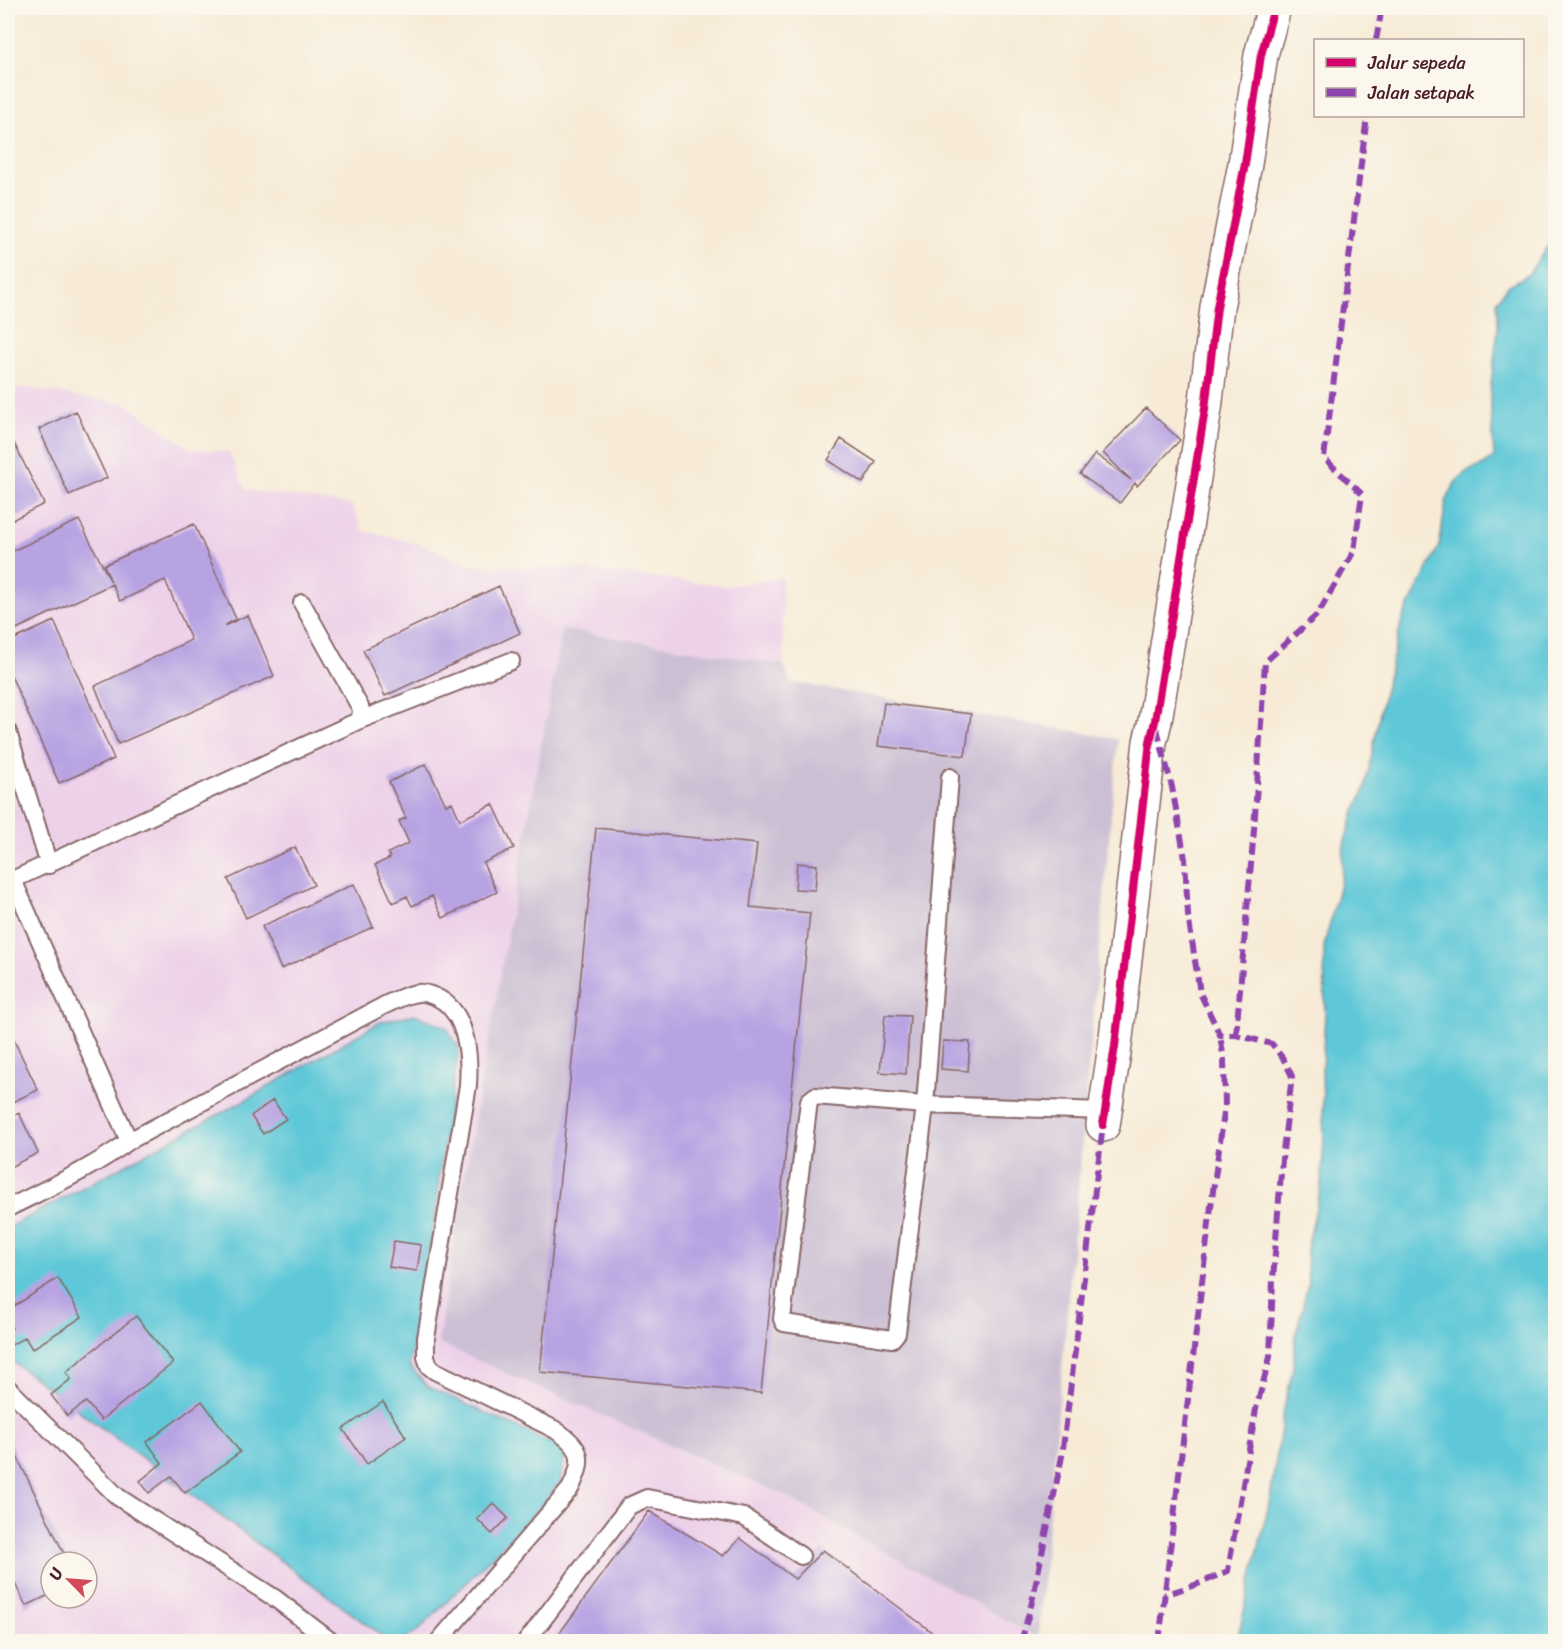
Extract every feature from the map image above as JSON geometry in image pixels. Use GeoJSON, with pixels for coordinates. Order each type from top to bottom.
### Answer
{"type":"FeatureCollection","features":[{"type":"Feature","properties":{"kind":"street"},"geometry":{"type":"LineString","coordinates":[[1104,1118],[1115,1046],[1149,742],[1155,721],[1205,409],[1217,307],[1245,164],[1261,55],[1274,8]]}},
{"type":"Feature","properties":{"kind":"lane"},"geometry":{"type":"LineString","coordinates":[[302,603],[362,710],[360,720]]}},
{"type":"Feature","properties":{"kind":"lane"},"geometry":{"type":"LineString","coordinates":[[129,1141],[10,881],[360,720],[512,662]]}},
{"type":"Feature","properties":{"kind":"lane"},"geometry":{"type":"LineString","coordinates":[[8,732],[49,865]]}},
{"type":"Feature","properties":{"kind":"lane"},"geometry":{"type":"LineString","coordinates":[[950,777],[925,1105],[897,1333],[892,1339],[784,1323],[783,1307],[811,1098],[815,1096],[925,1105],[1104,1118]]}},
{"type":"Feature","properties":{"kind":"lane"},"geometry":{"type":"LineString","coordinates":[[8,1208],[87,1169],[129,1141],[383,1006],[420,992],[446,1002],[455,1014],[464,1035],[469,1059],[468,1084],[426,1338],[426,1357],[429,1366],[435,1371],[561,1433],[575,1446],[580,1456],[578,1472],[570,1490],[438,1641]]}},
{"type":"Feature","properties":{"kind":"lane"},"geometry":{"type":"LineString","coordinates":[[8,1388],[118,1497],[276,1599],[332,1641]]}},
{"type":"Feature","properties":{"kind":"lane"},"geometry":{"type":"LineString","coordinates":[[526,1641],[629,1506],[647,1498],[744,1517],[801,1556]]}},
{"type":"Feature","properties":{"kind":"shaded area"},"geometry":{"type":"Polygon","coordinates":[[[21,387],[126,404],[191,449],[229,452],[246,490],[352,505],[363,531],[423,545],[471,566],[579,569],[727,586],[782,578],[784,665],[563,629],[776,1490],[1038,1638],[1038,1641],[8,1642],[8,391],[21,387]]]}},
{"type":"Feature","properties":{"kind":"shaded area"},"geometry":{"type":"Polygon","coordinates":[[[562,629],[784,665],[790,682],[1118,739],[1038,1638],[786,1496],[438,1343],[462,1191],[562,629]]]}},
{"type":"Feature","properties":{"kind":"water"},"geometry":{"type":"Polygon","coordinates":[[[1555,227],[1555,1641],[1237,1641],[1270,1499],[1284,1409],[1293,1369],[1296,1334],[1308,1285],[1307,1249],[1321,1186],[1324,1140],[1322,1070],[1325,1014],[1324,946],[1341,880],[1344,844],[1365,789],[1382,702],[1402,620],[1439,546],[1446,502],[1455,483],[1466,472],[1484,465],[1494,456],[1490,393],[1498,328],[1497,300],[1509,285],[1528,275],[1550,243],[1555,227]]]}},
{"type":"Feature","properties":{"kind":"water"},"geometry":{"type":"Polygon","coordinates":[[[414,1014],[446,1027],[459,1048],[439,1175],[438,1199],[409,1365],[427,1386],[566,1450],[560,1482],[538,1510],[418,1631],[402,1641],[386,1639],[8,1358],[8,1228],[247,1099],[380,1022],[414,1014]]]}},
{"type":"Feature","properties":{"kind":"building"},"geometry":{"type":"Polygon","coordinates":[[[1146,408],[1180,440],[1137,486],[1135,483],[1120,503],[1080,474],[1095,454],[1131,480],[1103,453],[1146,408]]]}},
{"type":"Feature","properties":{"kind":"building"},"geometry":{"type":"Polygon","coordinates":[[[76,411],[107,478],[69,495],[39,429],[76,411]]]}},
{"type":"Feature","properties":{"kind":"building"},"geometry":{"type":"Polygon","coordinates":[[[12,439],[44,504],[8,522],[8,441],[12,439]]]}},
{"type":"Feature","properties":{"kind":"building"},"geometry":{"type":"Polygon","coordinates":[[[841,439],[876,462],[863,483],[828,460],[841,439]]]}},
{"type":"Feature","properties":{"kind":"building"},"geometry":{"type":"Polygon","coordinates":[[[79,520],[111,582],[104,565],[194,524],[236,619],[224,626],[248,615],[274,676],[118,744],[95,686],[191,640],[165,580],[120,601],[112,584],[8,633],[8,553],[79,520]]]}},
{"type":"Feature","properties":{"kind":"building"},"geometry":{"type":"Polygon","coordinates":[[[499,586],[520,633],[385,696],[363,650],[499,586]]]}},
{"type":"Feature","properties":{"kind":"building"},"geometry":{"type":"Polygon","coordinates":[[[54,621],[114,759],[59,783],[8,669],[8,642],[54,621]]]}},
{"type":"Feature","properties":{"kind":"building"},"geometry":{"type":"Polygon","coordinates":[[[884,703],[971,714],[965,756],[878,746],[884,703]]]}},
{"type":"Feature","properties":{"kind":"building"},"geometry":{"type":"Polygon","coordinates":[[[426,764],[446,805],[452,802],[460,820],[493,804],[514,848],[483,863],[497,892],[443,918],[432,896],[412,906],[407,896],[393,903],[375,865],[390,858],[388,853],[409,843],[399,821],[406,818],[389,782],[426,764]]]}},
{"type":"Feature","properties":{"kind":"building"},"geometry":{"type":"Polygon","coordinates":[[[596,828],[757,844],[750,907],[810,913],[761,1393],[540,1372],[596,828]]]}},
{"type":"Feature","properties":{"kind":"building"},"geometry":{"type":"Polygon","coordinates":[[[295,847],[314,885],[246,918],[228,879],[295,847]]]}},
{"type":"Feature","properties":{"kind":"building"},"geometry":{"type":"Polygon","coordinates":[[[797,863],[817,865],[815,890],[795,889],[797,863]]]}},
{"type":"Feature","properties":{"kind":"building"},"geometry":{"type":"Polygon","coordinates":[[[354,884],[373,927],[281,969],[262,926],[354,884]]]}},
{"type":"Feature","properties":{"kind":"building"},"geometry":{"type":"Polygon","coordinates":[[[885,1015],[910,1016],[906,1074],[880,1072],[885,1015]]]}},
{"type":"Feature","properties":{"kind":"building"},"geometry":{"type":"Polygon","coordinates":[[[8,1028],[38,1090],[8,1104],[8,1028]]]}},
{"type":"Feature","properties":{"kind":"building"},"geometry":{"type":"Polygon","coordinates":[[[943,1041],[970,1042],[968,1071],[941,1069],[943,1041]]]}},
{"type":"Feature","properties":{"kind":"building"},"geometry":{"type":"Polygon","coordinates":[[[273,1100],[286,1119],[263,1134],[251,1116],[273,1100]]]}},
{"type":"Feature","properties":{"kind":"building"},"geometry":{"type":"Polygon","coordinates":[[[19,1113],[38,1153],[8,1168],[8,1118],[19,1113]]]}},
{"type":"Feature","properties":{"kind":"building"},"geometry":{"type":"Polygon","coordinates":[[[394,1241],[421,1245],[417,1271],[389,1267],[394,1241]]]}},
{"type":"Feature","properties":{"kind":"building"},"geometry":{"type":"Polygon","coordinates":[[[58,1278],[82,1317],[32,1349],[25,1337],[8,1347],[8,1331],[12,1328],[8,1320],[8,1310],[58,1278]]]}},
{"type":"Feature","properties":{"kind":"building"},"geometry":{"type":"Polygon","coordinates":[[[136,1316],[173,1363],[101,1420],[86,1402],[67,1416],[51,1395],[71,1379],[66,1372],[136,1316]]]}},
{"type":"Feature","properties":{"kind":"building"},"geometry":{"type":"Polygon","coordinates":[[[202,1401],[240,1452],[185,1493],[171,1476],[149,1493],[140,1481],[162,1463],[147,1442],[202,1401]]]}},
{"type":"Feature","properties":{"kind":"building"},"geometry":{"type":"Polygon","coordinates":[[[383,1402],[406,1437],[367,1464],[343,1429],[383,1402]]]}},
{"type":"Feature","properties":{"kind":"building"},"geometry":{"type":"Polygon","coordinates":[[[8,1441],[62,1550],[39,1550],[39,1600],[26,1606],[8,1569],[8,1441]]]}},
{"type":"Feature","properties":{"kind":"building"},"geometry":{"type":"Polygon","coordinates":[[[493,1503],[508,1518],[492,1534],[477,1519],[493,1503]]]}},
{"type":"Feature","properties":{"kind":"building"},"geometry":{"type":"Polygon","coordinates":[[[649,1511],[723,1556],[740,1538],[795,1579],[823,1550],[945,1642],[553,1642],[649,1511]]]}},
{"type":"Feature","properties":{"kind":"marked path"},"geometry":{"type":"LineString","coordinates":[[1376,39],[1382,8]]}},
{"type":"Feature","properties":{"kind":"marked path"},"geometry":{"type":"LineString","coordinates":[[1236,1035],[1254,830],[1265,662],[1318,614],[1354,551],[1362,494],[1324,458],[1367,117]]}},
{"type":"Feature","properties":{"kind":"marked path"},"geometry":{"type":"LineString","coordinates":[[1157,729],[1172,787],[1185,859],[1188,915],[1200,993],[1220,1035],[1236,1035],[1272,1044],[1292,1076],[1282,1159],[1270,1357],[1256,1409],[1228,1571],[1164,1595]]}},
{"type":"Feature","properties":{"kind":"marked path"},"geometry":{"type":"LineString","coordinates":[[1159,1642],[1225,1106],[1224,1060],[1220,1035]]}},
{"type":"Feature","properties":{"kind":"marked path"},"geometry":{"type":"LineString","coordinates":[[1021,1642],[1032,1602],[1062,1456],[1103,1125]]}},
{"type":"Feature","properties":{"kind":"cycle path"},"geometry":{"type":"LineString","coordinates":[[1103,1125],[1115,1046],[1150,742],[1205,409],[1217,307],[1245,164],[1261,55],[1274,8]]}}]}
